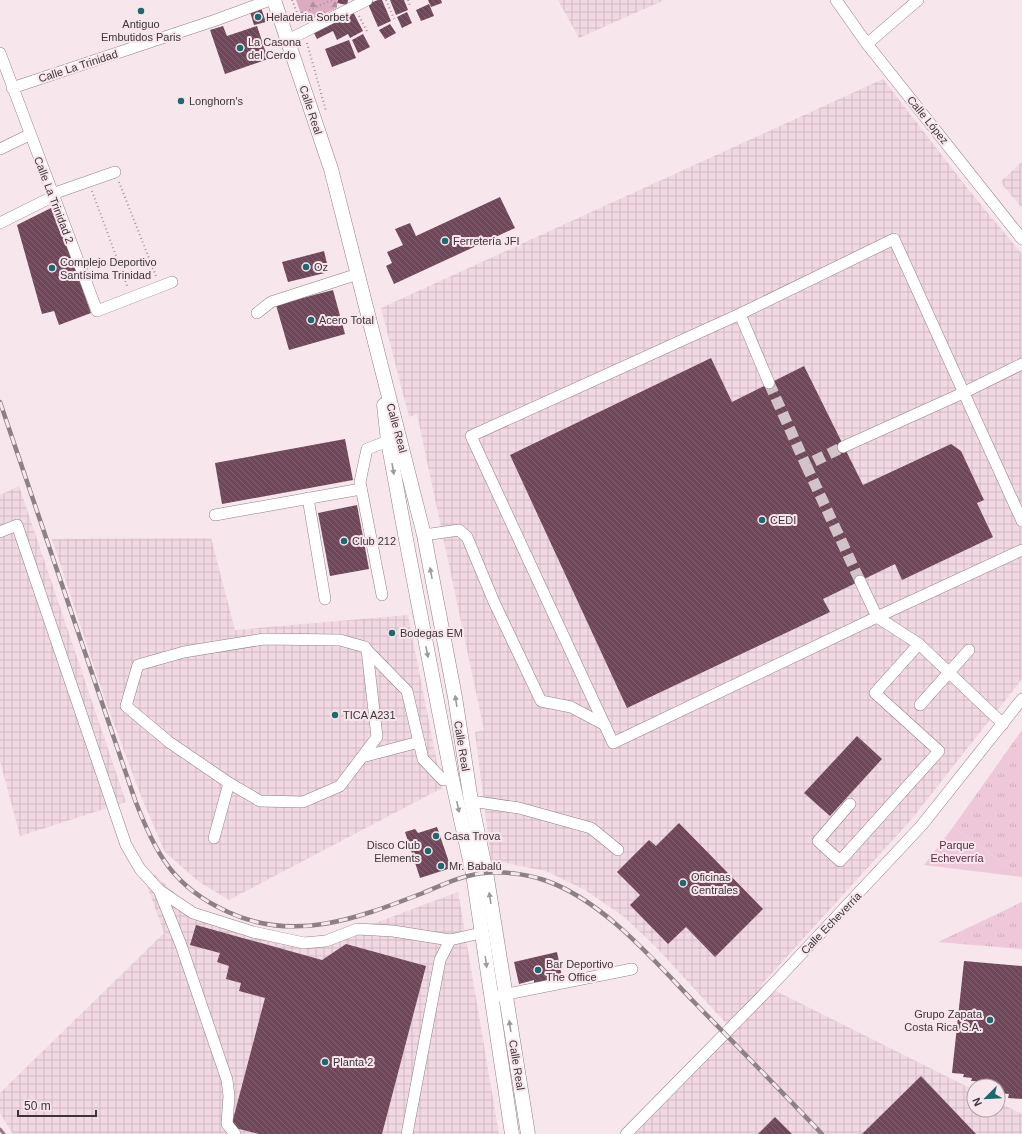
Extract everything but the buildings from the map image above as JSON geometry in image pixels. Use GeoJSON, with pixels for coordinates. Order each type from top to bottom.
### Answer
{"type":"FeatureCollection","features":[{"type":"Feature","properties":{"kind":"main road","name":"Calle Real"},"geometry":{"type":"LineString","coordinates":[[274,0],[331,168],[424,535],[455,697],[471,801],[486,872],[528,1134]]}},
{"type":"Feature","properties":{"kind":"main road","name":"Calle Real"},"geometry":{"type":"LineString","coordinates":[[379,361],[388,441],[397,493],[452,780],[473,874],[512,1134]]}},
{"type":"Feature","properties":{"kind":"main road"},"geometry":{"type":"LineString","coordinates":[[397,493],[415,526],[424,535],[413,578]]}},
{"type":"Feature","properties":{"kind":"main road"},"geometry":{"type":"LineString","coordinates":[[491,997],[519,1134]]}},
{"type":"Feature","properties":{"kind":"street","name":"Calle La Trinidad"},"geometry":{"type":"LineString","coordinates":[[12,88],[216,20],[270,0]]}},
{"type":"Feature","properties":{"kind":"street"},"geometry":{"type":"LineString","coordinates":[[288,40],[367,0]]}},
{"type":"Feature","properties":{"kind":"street","name":"Calle López"},"geometry":{"type":"LineString","coordinates":[[836,0],[867,44],[1022,239]]}},
{"type":"Feature","properties":{"kind":"street"},"geometry":{"type":"LineString","coordinates":[[867,44],[918,0]]}},
{"type":"Feature","properties":{"kind":"street"},"geometry":{"type":"LineString","coordinates":[[0,54],[12,88]]}},
{"type":"Feature","properties":{"kind":"street","name":"Calle La Trinidad 2"},"geometry":{"type":"LineString","coordinates":[[12,88],[97,312],[131,298]]}},
{"type":"Feature","properties":{"kind":"street"},"geometry":{"type":"LineString","coordinates":[[0,149],[29,135]]}},
{"type":"Feature","properties":{"kind":"street"},"geometry":{"type":"LineString","coordinates":[[0,224],[54,196],[58,192],[88,180],[115,172]]}},
{"type":"Feature","properties":{"kind":"street"},"geometry":{"type":"LineString","coordinates":[[1022,521],[894,239],[740,314],[472,436],[613,743],[877,617],[1022,550]]}},
{"type":"Feature","properties":{"kind":"street"},"geometry":{"type":"LineString","coordinates":[[257,313],[271,302],[358,274]]}},
{"type":"Feature","properties":{"kind":"street"},"geometry":{"type":"LineString","coordinates":[[131,298],[172,282]]}},
{"type":"Feature","properties":{"kind":"street"},"geometry":{"type":"LineString","coordinates":[[740,314],[769,383]]}},
{"type":"Feature","properties":{"kind":"street"},"geometry":{"type":"LineString","coordinates":[[843,447],[963,393],[1022,364]]}},
{"type":"Feature","properties":{"kind":"street"},"geometry":{"type":"LineString","coordinates":[[382,595],[360,482],[367,449],[388,441]]}},
{"type":"Feature","properties":{"kind":"street"},"geometry":{"type":"LineString","coordinates":[[215,515],[361,489]]}},
{"type":"Feature","properties":{"kind":"street"},"geometry":{"type":"LineString","coordinates":[[308,498],[325,599]]}},
{"type":"Feature","properties":{"kind":"street"},"geometry":{"type":"LineString","coordinates":[[0,532],[17,525],[126,845],[140,869],[159,890],[193,913],[254,932],[304,943],[326,941],[357,929],[393,931],[450,940],[481,933]]}},
{"type":"Feature","properties":{"kind":"street"},"geometry":{"type":"LineString","coordinates":[[424,535],[458,530],[464,533],[494,602],[541,701],[570,707],[605,725]]}},
{"type":"Feature","properties":{"kind":"street"},"geometry":{"type":"LineString","coordinates":[[860,581],[877,617],[919,644],[1003,724]]}},
{"type":"Feature","properties":{"kind":"street"},"geometry":{"type":"LineString","coordinates":[[367,650],[377,737],[340,786],[303,802],[260,801],[228,783],[169,742],[126,706],[138,665],[184,652],[264,639],[340,640],[365,647],[407,691],[423,759],[443,780],[452,780]]}},
{"type":"Feature","properties":{"kind":"street"},"geometry":{"type":"LineString","coordinates":[[850,804],[818,841],[840,861],[940,751],[875,693],[919,644]]}},
{"type":"Feature","properties":{"kind":"street"},"geometry":{"type":"LineString","coordinates":[[920,705],[969,650]]}},
{"type":"Feature","properties":{"kind":"street","name":"Calle Echeverría"},"geometry":{"type":"LineString","coordinates":[[626,1134],[767,990],[922,825],[1022,699]]}},
{"type":"Feature","properties":{"kind":"street"},"geometry":{"type":"LineString","coordinates":[[362,757],[419,742]]}},
{"type":"Feature","properties":{"kind":"street"},"geometry":{"type":"LineString","coordinates":[[214,838],[228,783]]}},
{"type":"Feature","properties":{"kind":"street"},"geometry":{"type":"LineString","coordinates":[[471,801],[519,808],[592,828],[618,850]]}},
{"type":"Feature","properties":{"kind":"street"},"geometry":{"type":"LineString","coordinates":[[159,890],[181,945],[227,1080],[229,1096],[227,1124],[235,1134]]}},
{"type":"Feature","properties":{"kind":"street"},"geometry":{"type":"LineString","coordinates":[[407,1134],[440,960],[450,940]]}},
{"type":"Feature","properties":{"kind":"street"},"geometry":{"type":"LineString","coordinates":[[491,997],[632,970]]}},
{"type":"Feature","properties":{"kind":"path"},"geometry":{"type":"LineString","coordinates":[[298,15],[332,0]]}},
{"type":"Feature","properties":{"kind":"path"},"geometry":{"type":"LineString","coordinates":[[386,0],[394,18]]}},
{"type":"Feature","properties":{"kind":"path"},"geometry":{"type":"LineString","coordinates":[[408,0],[410,6]]}},
{"type":"Feature","properties":{"kind":"path"},"geometry":{"type":"LineString","coordinates":[[358,15],[368,33]]}},
{"type":"Feature","properties":{"kind":"path"},"geometry":{"type":"LineString","coordinates":[[307,42],[326,111]]}},
{"type":"Feature","properties":{"kind":"path"},"geometry":{"type":"LineString","coordinates":[[115,172],[160,286]]}},
{"type":"Feature","properties":{"kind":"path"},"geometry":{"type":"LineString","coordinates":[[88,180],[131,298]]}},
{"type":"Feature","properties":{"kind":"shaded area"},"geometry":{"type":"Polygon","coordinates":[[[558,0],[664,0],[579,38],[558,0]]]}},
{"type":"Feature","properties":{"kind":"shaded area"},"geometry":{"type":"Polygon","coordinates":[[[883,79],[968,189],[1022,254],[1022,679],[910,821],[762,984],[966,1086],[966,1118],[1006,1118],[1006,1106],[1022,1114],[1022,1134],[635,1134],[734,1032],[655,946],[623,916],[585,890],[546,871],[491,860],[475,732],[484,730],[417,414],[409,417],[381,308],[883,79]]]}},
{"type":"Feature","properties":{"kind":"shaded area"},"geometry":{"type":"Polygon","coordinates":[[[1022,162],[1022,208],[1000,182],[1022,162]]]}},
{"type":"Feature","properties":{"kind":"shaded area"},"geometry":{"type":"Polygon","coordinates":[[[19,486],[126,802],[20,836],[0,761],[0,495],[19,486]]]}},
{"type":"Feature","properties":{"kind":"shaded area"},"geometry":{"type":"Polygon","coordinates":[[[211,538],[235,630],[408,615],[442,788],[229,900],[198,881],[165,852],[143,801],[105,700],[52,539],[211,538]]]}},
{"type":"Feature","properties":{"kind":"shaded area"},"geometry":{"type":"Polygon","coordinates":[[[143,874],[154,874],[189,906],[234,924],[301,939],[324,937],[381,921],[458,892],[499,1134],[13,1134],[0,1113],[0,1093],[164,933],[143,874]]]}},
{"type":"Feature","properties":{"kind":"green space"},"geometry":{"type":"Polygon","coordinates":[[[296,0],[337,0],[337,8],[304,23],[296,0]]]}},
{"type":"Feature","properties":{"kind":"green space"},"geometry":{"type":"Polygon","coordinates":[[[1022,730],[1022,877],[953,827],[1022,730]]]}},
{"type":"Feature","properties":{"kind":"green space","name":"Parque Echeverría"},"geometry":{"type":"Polygon","coordinates":[[[953,827],[1022,877],[924,865],[953,827]]]}},
{"type":"Feature","properties":{"kind":"green space"},"geometry":{"type":"Polygon","coordinates":[[[1022,902],[1022,949],[938,942],[1022,902]]]}},
{"type":"Feature","properties":{"kind":"waterway"},"geometry":{"type":"LineString","coordinates":[[0,1129],[4,1134]]}},
{"type":"Feature","properties":{"kind":"tunnel"},"geometry":{"type":"LineString","coordinates":[[769,383],[806,465],[843,447]]}},
{"type":"Feature","properties":{"kind":"tunnel"},"geometry":{"type":"LineString","coordinates":[[806,465],[860,581]]}},
{"type":"Feature","properties":{"kind":"railway"},"geometry":{"type":"LineString","coordinates":[[0,402],[135,800],[159,853],[180,880],[193,892],[228,912],[253,921],[278,926],[302,926],[326,924],[375,911],[453,881],[476,874],[491,872],[506,873],[530,876],[544,880],[565,889],[586,901],[605,915],[643,949],[822,1134]]}},
{"type":"Feature","properties":{"kind":"place","name":"Antiguo Embutidos Paris"},"geometry":{"type":"Point","coordinates":[141,11]}},
{"type":"Feature","properties":{"kind":"place","name":"Heladeria Sorbet"},"geometry":{"type":"Point","coordinates":[258,17]}},
{"type":"Feature","properties":{"kind":"place","name":"La Casona del Cerdo"},"geometry":{"type":"Point","coordinates":[240,48]}},
{"type":"Feature","properties":{"kind":"place","name":"Longhorn's"},"geometry":{"type":"Point","coordinates":[181,101]}},
{"type":"Feature","properties":{"kind":"place","name":"Ferretería JFI"},"geometry":{"type":"Point","coordinates":[445,241]}},
{"type":"Feature","properties":{"kind":"place","name":"Oz"},"geometry":{"type":"Point","coordinates":[306,267]}},
{"type":"Feature","properties":{"kind":"place","name":"Complejo Deportivo Santísima Trinidad"},"geometry":{"type":"Point","coordinates":[52,268]}},
{"type":"Feature","properties":{"kind":"place","name":"Acero Total"},"geometry":{"type":"Point","coordinates":[311,320]}},
{"type":"Feature","properties":{"kind":"place","name":"CEDI"},"geometry":{"type":"Point","coordinates":[762,520]}},
{"type":"Feature","properties":{"kind":"place","name":"Club 212"},"geometry":{"type":"Point","coordinates":[344,541]}},
{"type":"Feature","properties":{"kind":"place","name":"Bodegas EM"},"geometry":{"type":"Point","coordinates":[392,633]}},
{"type":"Feature","properties":{"kind":"place","name":"TICA A231"},"geometry":{"type":"Point","coordinates":[335,715]}},
{"type":"Feature","properties":{"kind":"place","name":"Casa Trova"},"geometry":{"type":"Point","coordinates":[436,836]}},
{"type":"Feature","properties":{"kind":"place","name":"Disco Club Elements"},"geometry":{"type":"Point","coordinates":[428,851]}},
{"type":"Feature","properties":{"kind":"place","name":"Mr. Babalú"},"geometry":{"type":"Point","coordinates":[441,866]}},
{"type":"Feature","properties":{"kind":"place","name":"Oficinas Centrales"},"geometry":{"type":"Point","coordinates":[683,883]}},
{"type":"Feature","properties":{"kind":"place","name":"Bar Deportivo The Office"},"geometry":{"type":"Point","coordinates":[538,970]}},
{"type":"Feature","properties":{"kind":"place","name":"Grupo Zapata Costa Rica S.A."},"geometry":{"type":"Point","coordinates":[990,1020]}},
{"type":"Feature","properties":{"kind":"place","name":"Planta 2"},"geometry":{"type":"Point","coordinates":[325,1062]}}]}
